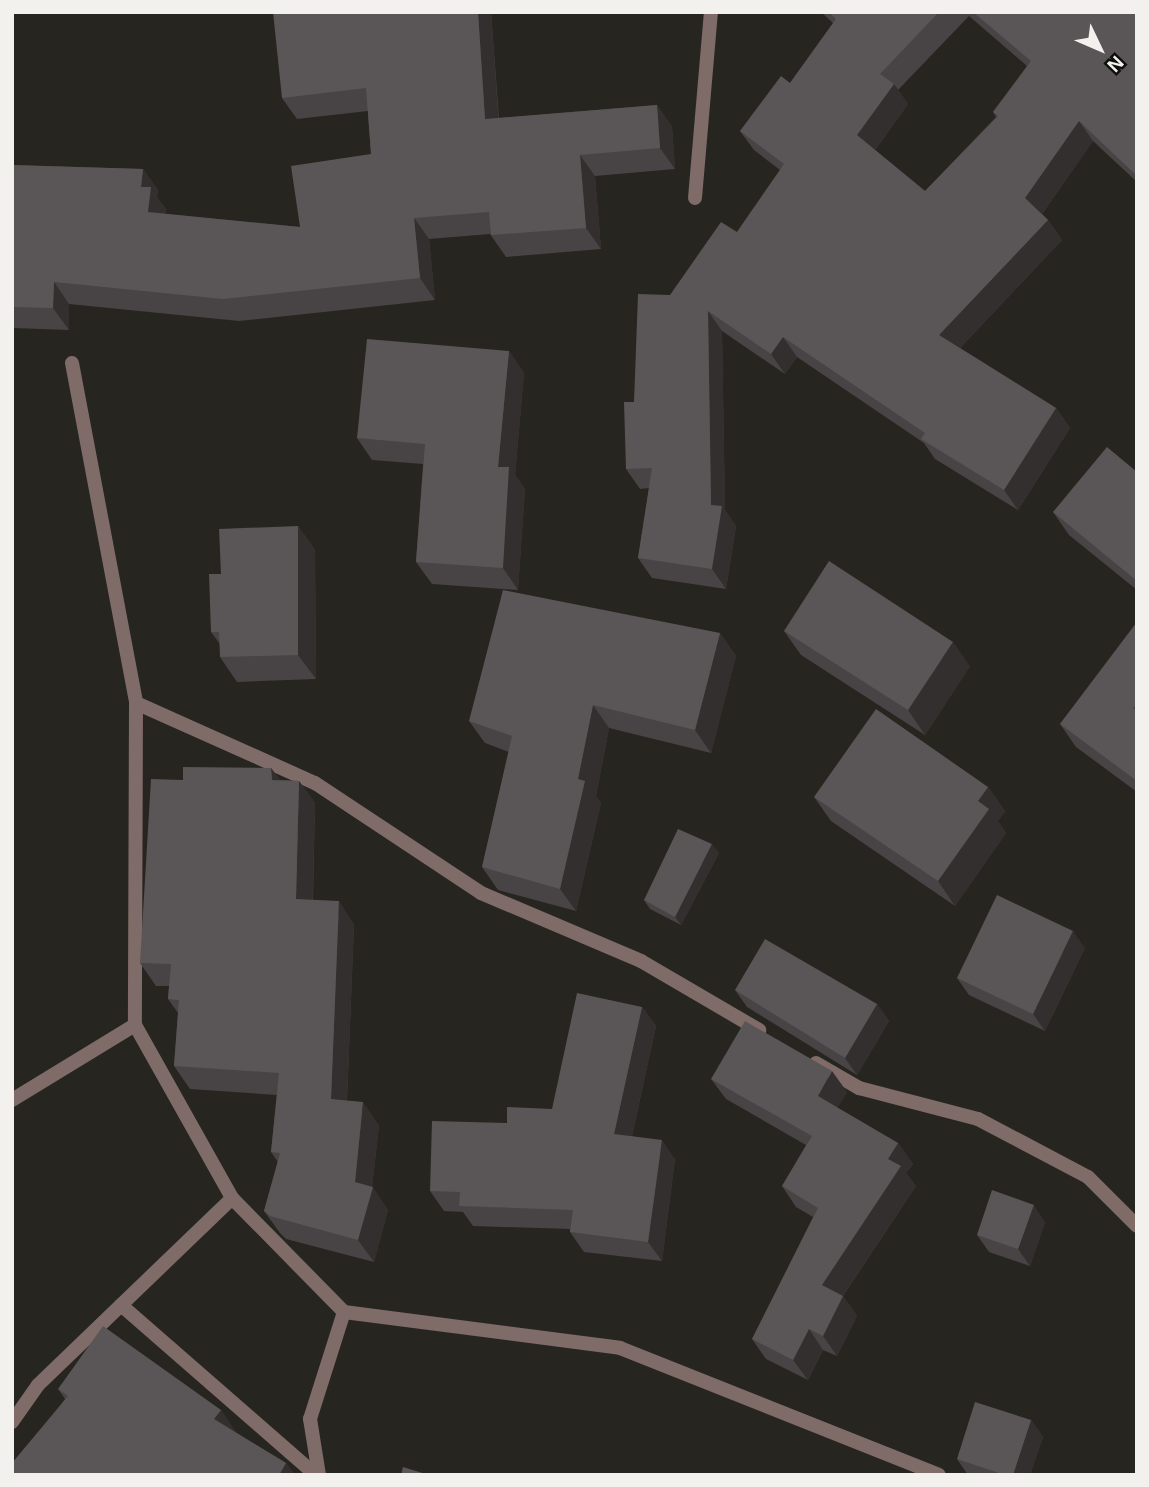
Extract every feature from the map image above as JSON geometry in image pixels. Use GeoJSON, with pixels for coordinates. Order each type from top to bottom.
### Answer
{"type":"FeatureCollection","features":[{"type":"Feature","properties":{"kind":"street"},"geometry":{"type":"LineString","coordinates":[[695,198],[712,12]]}},
{"type":"Feature","properties":{"kind":"street"},"geometry":{"type":"LineString","coordinates":[[72,363],[136,703],[135,1025],[232,1198],[344,1312],[620,1348],[939,1475]]}},
{"type":"Feature","properties":{"kind":"street"},"geometry":{"type":"LineString","coordinates":[[136,703],[315,783],[481,893],[641,961],[779,1041]]}},
{"type":"Feature","properties":{"kind":"street"},"geometry":{"type":"LineString","coordinates":[[12,1100],[135,1025]]}},
{"type":"Feature","properties":{"kind":"street"},"geometry":{"type":"LineString","coordinates":[[802,1054],[859,1088],[978,1119],[1088,1177],[1137,1226]]}},
{"type":"Feature","properties":{"kind":"street"},"geometry":{"type":"LineString","coordinates":[[12,1422],[38,1385],[232,1198]]}},
{"type":"Feature","properties":{"kind":"street"},"geometry":{"type":"LineString","coordinates":[[121,1305],[317,1475]]}},
{"type":"Feature","properties":{"kind":"street"},"geometry":{"type":"LineString","coordinates":[[317,1475],[310,1419],[344,1312]]}},
{"type":"Feature","properties":{"kind":"building"},"geometry":{"type":"Polygon","coordinates":[[[273,12],[478,12],[485,119],[657,105],[660,148],[580,155],[586,228],[491,235],[489,212],[414,218],[420,278],[223,299],[54,282],[53,308],[12,307],[12,165],[143,169],[141,187],[151,187],[148,212],[300,227],[291,166],[371,154],[366,88],[282,98],[273,12]]]}},
{"type":"Feature","properties":{"kind":"building"},"geometry":{"type":"Polygon","coordinates":[[[829,12],[939,12],[880,74],[894,84],[857,135],[925,191],[998,116],[993,112],[1031,61],[973,12],[1137,12],[1137,176],[1079,121],[1025,198],[1048,220],[939,335],[1056,408],[1004,490],[921,439],[925,433],[783,337],[771,354],[708,311],[711,505],[722,506],[712,569],[638,558],[652,468],[626,469],[624,402],[634,402],[638,294],[670,295],[721,222],[737,232],[784,164],[740,131],[781,76],[790,83],[836,19],[829,12]]]}},
{"type":"Feature","properties":{"kind":"building"},"geometry":{"type":"Polygon","coordinates":[[[367,339],[509,351],[498,467],[509,467],[503,568],[416,562],[425,444],[357,438],[367,339]]]}},
{"type":"Feature","properties":{"kind":"building"},"geometry":{"type":"Polygon","coordinates":[[[1107,447],[1137,472],[1137,581],[1053,512],[1107,447]]]}},
{"type":"Feature","properties":{"kind":"building"},"geometry":{"type":"Polygon","coordinates":[[[298,526],[298,655],[220,657],[219,632],[211,632],[209,574],[221,574],[219,529],[298,526]]]}},
{"type":"Feature","properties":{"kind":"building"},"geometry":{"type":"Polygon","coordinates":[[[829,561],[953,642],[908,710],[784,631],[829,561]]]}},
{"type":"Feature","properties":{"kind":"building"},"geometry":{"type":"Polygon","coordinates":[[[503,590],[720,633],[695,730],[593,705],[578,779],[585,781],[560,889],[482,867],[512,736],[469,721],[503,590]]]}},
{"type":"Feature","properties":{"kind":"building"},"geometry":{"type":"Polygon","coordinates":[[[1137,622],[1137,703],[1133,708],[1137,711],[1137,781],[1060,724],[1137,622]]]}},
{"type":"Feature","properties":{"kind":"building"},"geometry":{"type":"Polygon","coordinates":[[[876,709],[988,787],[978,801],[989,809],[938,881],[814,797],[876,709]]]}},
{"type":"Feature","properties":{"kind":"building"},"geometry":{"type":"Polygon","coordinates":[[[183,767],[271,768],[272,780],[299,781],[296,899],[339,901],[331,1099],[363,1102],[355,1182],[373,1187],[358,1240],[270,1216],[264,1211],[280,1153],[271,1152],[279,1073],[174,1066],[179,1000],[168,999],[171,964],[140,963],[151,779],[183,780],[183,767]]]}},
{"type":"Feature","properties":{"kind":"building"},"geometry":{"type":"Polygon","coordinates":[[[678,829],[712,844],[675,917],[644,900],[678,829]]]}},
{"type":"Feature","properties":{"kind":"building"},"geometry":{"type":"Polygon","coordinates":[[[997,895],[1073,931],[1033,1014],[957,978],[997,895]]]}},
{"type":"Feature","properties":{"kind":"building"},"geometry":{"type":"Polygon","coordinates":[[[765,939],[877,1004],[845,1058],[735,990],[765,939]]]}},
{"type":"Feature","properties":{"kind":"building"},"geometry":{"type":"Polygon","coordinates":[[[577,993],[642,1007],[614,1134],[662,1140],[648,1242],[570,1232],[573,1210],[459,1206],[460,1192],[430,1191],[432,1121],[507,1123],[507,1107],[552,1109],[577,993]]]}},
{"type":"Feature","properties":{"kind":"building"},"geometry":{"type":"Polygon","coordinates":[[[745,1021],[832,1071],[818,1096],[898,1143],[888,1159],[901,1166],[822,1285],[843,1296],[823,1336],[809,1329],[793,1360],[752,1339],[818,1208],[782,1186],[812,1136],[711,1079],[745,1021]]]}},
{"type":"Feature","properties":{"kind":"building"},"geometry":{"type":"Polygon","coordinates":[[[992,1190],[1034,1205],[1018,1249],[977,1235],[992,1190]]]}},
{"type":"Feature","properties":{"kind":"building"},"geometry":{"type":"Polygon","coordinates":[[[103,1326],[221,1410],[214,1419],[286,1463],[279,1475],[12,1475],[12,1463],[68,1396],[58,1389],[103,1326]]]}},
{"type":"Feature","properties":{"kind":"building"},"geometry":{"type":"Polygon","coordinates":[[[975,1402],[1031,1420],[1013,1475],[1005,1475],[957,1459],[975,1402]]]}},
{"type":"Feature","properties":{"kind":"building"},"geometry":{"type":"Polygon","coordinates":[[[403,1467],[429,1475],[401,1475],[403,1467]]]}}]}
